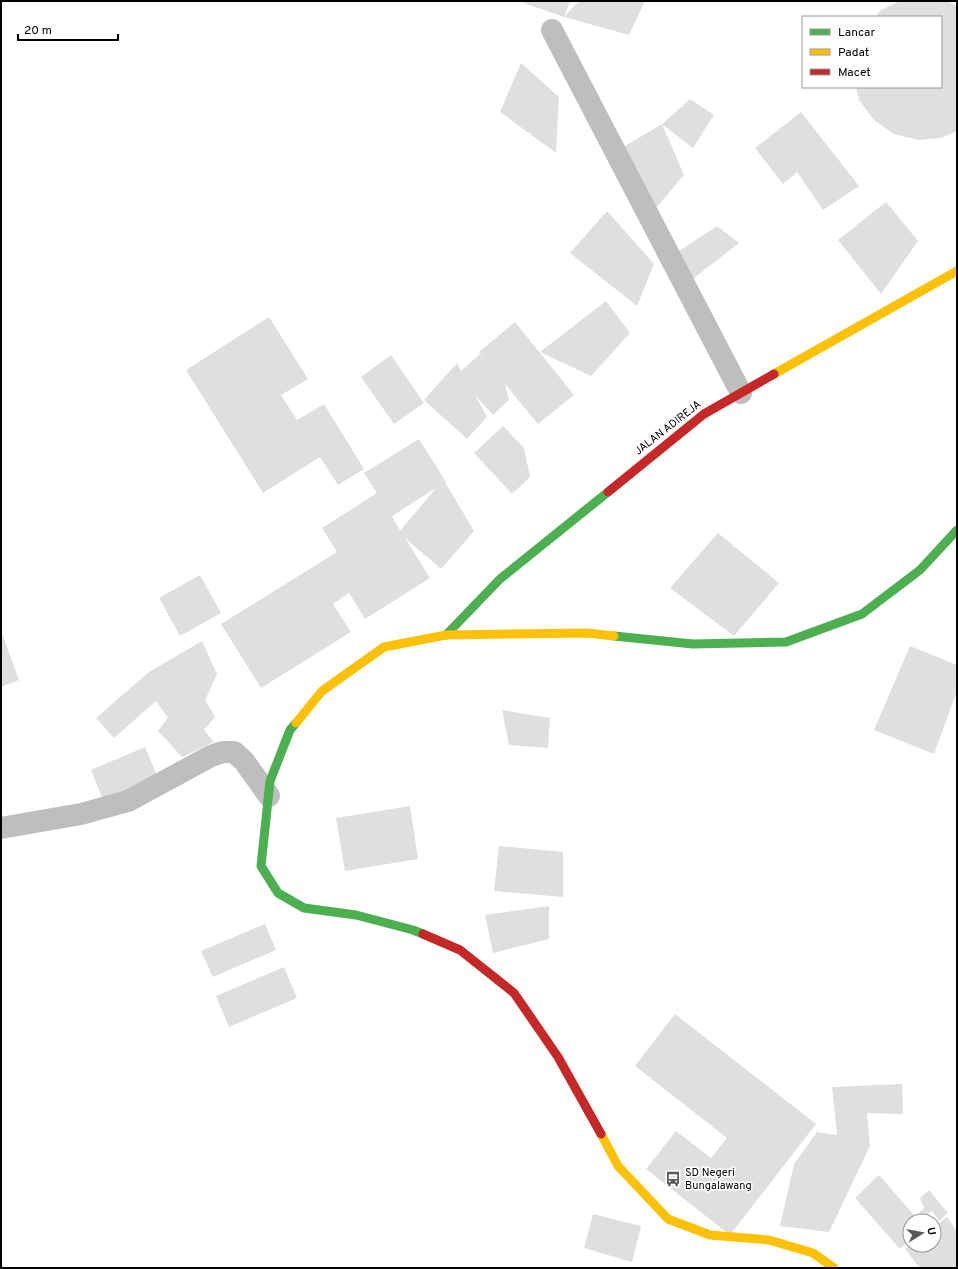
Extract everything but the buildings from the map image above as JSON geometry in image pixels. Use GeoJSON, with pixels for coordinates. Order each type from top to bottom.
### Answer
{"type":"FeatureCollection","features":[{"type":"Feature","properties":{"kind":"street"},"geometry":{"type":"LineString","coordinates":[[552,30],[741,393]]}},
{"type":"Feature","properties":{"kind":"street","name":"JALAN ADIREJA"},"geometry":{"type":"LineString","coordinates":[[446,635],[500,579],[704,414],[957,271]]}},
{"type":"Feature","properties":{"kind":"street"},"geometry":{"type":"LineString","coordinates":[[834,1268],[813,1253],[769,1240],[710,1235],[668,1219],[618,1166],[558,1057],[514,992],[460,950],[414,930],[356,915],[304,908],[278,893],[261,866],[270,781],[290,730],[322,691],[384,647],[446,635],[587,634],[693,644],[786,642],[862,614],[920,570],[957,530]]}},
{"type":"Feature","properties":{"kind":"street"},"geometry":{"type":"LineString","coordinates":[[1,828],[81,814],[121,803],[211,756],[223,752],[234,752],[244,761],[269,796]]}},
{"type":"Feature","properties":{"kind":"traffic: fast"},"geometry":{"type":"LineString","coordinates":[[446,635],[500,579],[608,492]]}},
{"type":"Feature","properties":{"kind":"traffic: fast"},"geometry":{"type":"LineString","coordinates":[[614,636],[693,644],[786,642],[862,614],[920,570],[957,530]]}},
{"type":"Feature","properties":{"kind":"traffic: fast"},"geometry":{"type":"LineString","coordinates":[[296,723],[290,730],[270,781],[261,866],[278,893],[304,908],[356,915],[423,934]]}},
{"type":"Feature","properties":{"kind":"traffic: slow"},"geometry":{"type":"LineString","coordinates":[[774,374],[957,271]]}},
{"type":"Feature","properties":{"kind":"traffic: slow"},"geometry":{"type":"LineString","coordinates":[[296,723],[322,691],[384,647],[446,635],[587,633],[614,636]]}},
{"type":"Feature","properties":{"kind":"traffic: slow"},"geometry":{"type":"LineString","coordinates":[[601,1134],[618,1166],[668,1219],[710,1235],[769,1240],[813,1253],[834,1268]]}},
{"type":"Feature","properties":{"kind":"traffic: jam"},"geometry":{"type":"LineString","coordinates":[[608,492],[704,414],[774,374]]}},
{"type":"Feature","properties":{"kind":"traffic: jam"},"geometry":{"type":"LineString","coordinates":[[423,934],[460,950],[514,993],[558,1057],[601,1134]]}},
{"type":"Feature","properties":{"kind":"place","name":"SD Negeri Bungalawang"},"geometry":{"type":"Point","coordinates":[673,1179]}}]}
